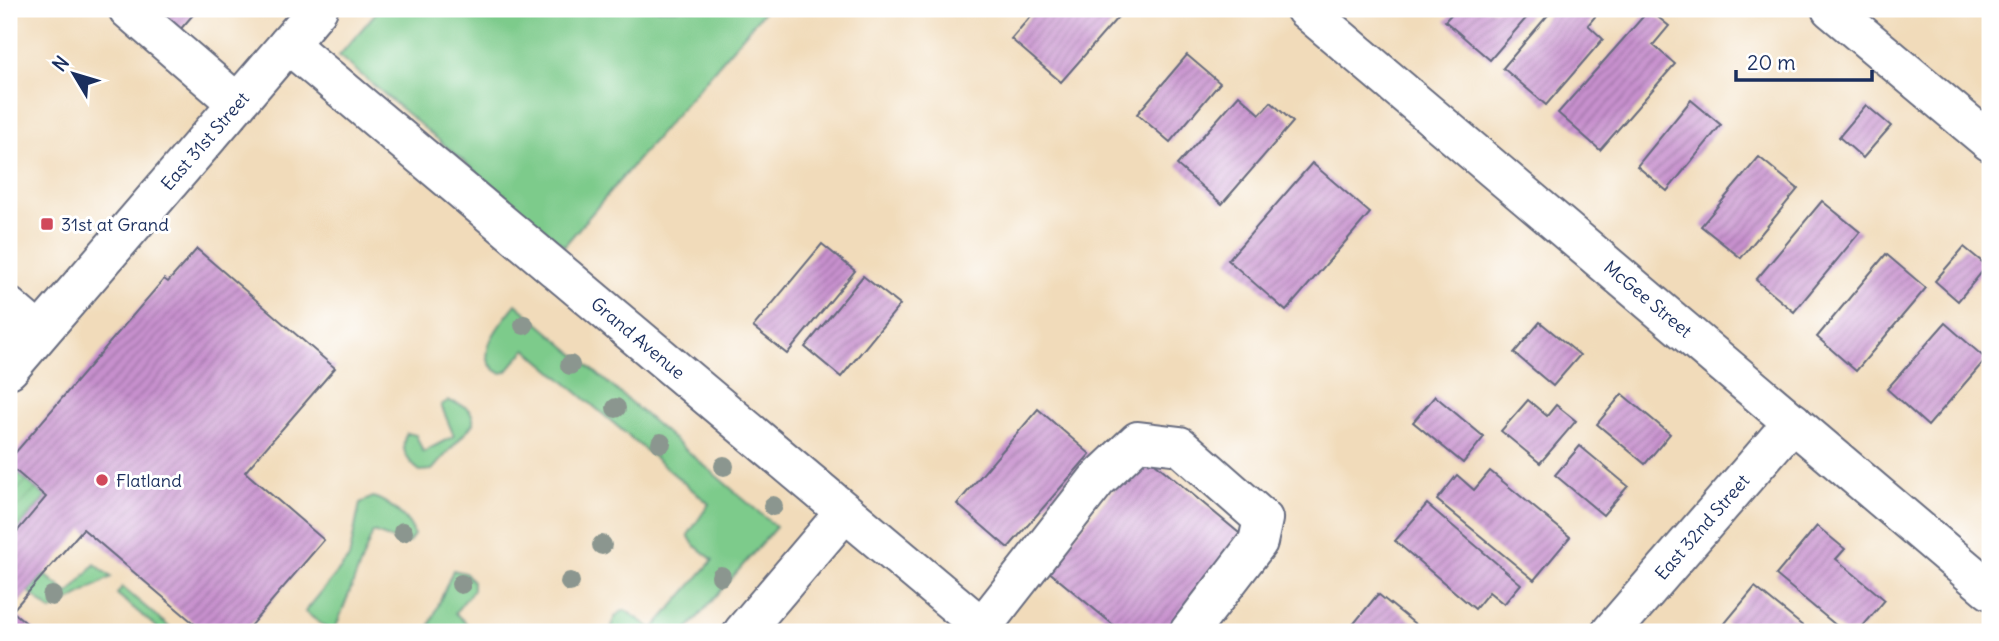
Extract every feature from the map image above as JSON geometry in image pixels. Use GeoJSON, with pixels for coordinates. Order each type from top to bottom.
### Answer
{"type":"FeatureCollection","features":[{"type":"Feature","properties":{"kind":"street"},"geometry":{"type":"LineString","coordinates":[[128,9],[237,103]]}},
{"type":"Feature","properties":{"kind":"street","name":"East 31st Street"},"geometry":{"type":"LineString","coordinates":[[9,369],[318,9]]}},
{"type":"Feature","properties":{"kind":"street","name":"McGee Street"},"geometry":{"type":"LineString","coordinates":[[1305,9],[1990,590]]}},
{"type":"Feature","properties":{"kind":"street"},"geometry":{"type":"LineString","coordinates":[[1831,9],[1990,142]]}},
{"type":"Feature","properties":{"kind":"street","name":"Grand Avenue"},"geometry":{"type":"LineString","coordinates":[[288,44],[985,630]]}},
{"type":"Feature","properties":{"kind":"street"},"geometry":{"type":"LineString","coordinates":[[9,307],[39,333]]}},
{"type":"Feature","properties":{"kind":"street","name":"East 32nd Street"},"geometry":{"type":"LineString","coordinates":[[1611,632],[1793,422]]}},
{"type":"Feature","properties":{"kind":"street"},"geometry":{"type":"LineString","coordinates":[[985,630],[1097,481],[1138,442],[1180,446],[1263,519],[1258,542],[1189,632]]}},
{"type":"Feature","properties":{"kind":"street"},"geometry":{"type":"LineString","coordinates":[[743,632],[845,512]]}},
{"type":"Feature","properties":{"kind":"green space"},"geometry":{"type":"Polygon","coordinates":[[[379,9],[766,9],[564,246],[339,56],[379,9]]]}},
{"type":"Feature","properties":{"kind":"green space"},"geometry":{"type":"Polygon","coordinates":[[[516,304],[776,527],[685,632],[612,632],[612,625],[614,618],[625,610],[653,629],[713,560],[694,545],[688,535],[709,504],[526,349],[506,372],[500,373],[491,366],[488,349],[491,339],[516,304]]]}},
{"type":"Feature","properties":{"kind":"green space"},"geometry":{"type":"Polygon","coordinates":[[[448,401],[469,410],[473,424],[432,470],[420,471],[406,454],[404,439],[407,433],[416,435],[423,452],[454,436],[441,405],[448,401]]]}},
{"type":"Feature","properties":{"kind":"green space"},"geometry":{"type":"Polygon","coordinates":[[[9,465],[46,497],[9,541],[9,465]]]}},
{"type":"Feature","properties":{"kind":"green space"},"geometry":{"type":"Polygon","coordinates":[[[373,497],[398,512],[409,523],[414,535],[408,543],[403,543],[373,532],[334,632],[326,632],[328,629],[305,612],[349,558],[360,503],[373,497]]]}},
{"type":"Feature","properties":{"kind":"green space"},"geometry":{"type":"Polygon","coordinates":[[[95,564],[111,577],[51,611],[29,592],[44,574],[69,594],[95,564]]]}},
{"type":"Feature","properties":{"kind":"green space"},"geometry":{"type":"Polygon","coordinates":[[[453,570],[465,573],[473,581],[473,590],[455,613],[469,626],[464,632],[427,632],[453,570]]]}},
{"type":"Feature","properties":{"kind":"green space"},"geometry":{"type":"Polygon","coordinates":[[[122,587],[175,632],[162,632],[117,594],[122,587]]]}},
{"type":"Feature","properties":{"kind":"building"},"geometry":{"type":"Polygon","coordinates":[[[153,9],[198,9],[179,31],[153,9]]]}},
{"type":"Feature","properties":{"kind":"building"},"geometry":{"type":"Polygon","coordinates":[[[1037,9],[1125,9],[1061,82],[1011,39],[1037,9]]]}},
{"type":"Feature","properties":{"kind":"building"},"geometry":{"type":"Polygon","coordinates":[[[1456,9],[1534,9],[1490,60],[1445,21],[1456,9]]]}},
{"type":"Feature","properties":{"kind":"building"},"geometry":{"type":"Polygon","coordinates":[[[1553,9],[1593,9],[1598,13],[1588,25],[1603,39],[1546,105],[1503,68],[1553,9]]]}},
{"type":"Feature","properties":{"kind":"building"},"geometry":{"type":"Polygon","coordinates":[[[1649,10],[1669,26],[1653,45],[1675,64],[1600,150],[1558,113],[1649,10]]]}},
{"type":"Feature","properties":{"kind":"building"},"geometry":{"type":"Polygon","coordinates":[[[1187,55],[1220,83],[1170,142],[1137,114],[1187,55]]]}},
{"type":"Feature","properties":{"kind":"building"},"geometry":{"type":"Polygon","coordinates":[[[1239,95],[1260,114],[1271,102],[1293,122],[1222,204],[1177,165],[1239,95]]]}},
{"type":"Feature","properties":{"kind":"building"},"geometry":{"type":"Polygon","coordinates":[[[1691,100],[1721,125],[1667,191],[1637,166],[1691,100]]]}},
{"type":"Feature","properties":{"kind":"building"},"geometry":{"type":"Polygon","coordinates":[[[1866,105],[1891,126],[1863,158],[1839,137],[1866,105]]]}},
{"type":"Feature","properties":{"kind":"building"},"geometry":{"type":"Polygon","coordinates":[[[1759,157],[1798,189],[1741,258],[1701,226],[1759,157]]]}},
{"type":"Feature","properties":{"kind":"building"},"geometry":{"type":"Polygon","coordinates":[[[1312,163],[1370,213],[1286,311],[1228,260],[1312,163]]]}},
{"type":"Feature","properties":{"kind":"building"},"geometry":{"type":"Polygon","coordinates":[[[1822,201],[1860,232],[1794,312],[1756,280],[1822,201]]]}},
{"type":"Feature","properties":{"kind":"building"},"geometry":{"type":"Polygon","coordinates":[[[822,244],[855,271],[787,354],[753,327],[822,244]]]}},
{"type":"Feature","properties":{"kind":"building"},"geometry":{"type":"Polygon","coordinates":[[[1964,247],[1987,266],[1958,301],[1935,281],[1964,247]]]}},
{"type":"Feature","properties":{"kind":"building"},"geometry":{"type":"Polygon","coordinates":[[[197,249],[335,368],[245,472],[324,540],[245,632],[204,632],[83,529],[12,611],[37,632],[9,632],[9,541],[46,497],[9,465],[9,460],[164,279],[168,282],[197,249]]]}},
{"type":"Feature","properties":{"kind":"building"},"geometry":{"type":"Polygon","coordinates":[[[1886,254],[1926,288],[1856,371],[1817,337],[1886,254]]]}},
{"type":"Feature","properties":{"kind":"building"},"geometry":{"type":"Polygon","coordinates":[[[863,276],[900,305],[841,377],[805,347],[863,276]]]}},
{"type":"Feature","properties":{"kind":"building"},"geometry":{"type":"Polygon","coordinates":[[[1540,322],[1580,355],[1553,386],[1514,353],[1540,322]]]}},
{"type":"Feature","properties":{"kind":"building"},"geometry":{"type":"Polygon","coordinates":[[[1945,323],[1986,359],[1928,426],[1887,389],[1945,323]]]}},
{"type":"Feature","properties":{"kind":"building"},"geometry":{"type":"Polygon","coordinates":[[[1622,394],[1670,434],[1645,464],[1597,424],[1622,394]]]}},
{"type":"Feature","properties":{"kind":"building"},"geometry":{"type":"Polygon","coordinates":[[[1435,396],[1484,437],[1463,463],[1413,422],[1435,396]]]}},
{"type":"Feature","properties":{"kind":"building"},"geometry":{"type":"Polygon","coordinates":[[[1528,400],[1547,416],[1556,405],[1576,421],[1540,463],[1501,431],[1528,400]]]}},
{"type":"Feature","properties":{"kind":"building"},"geometry":{"type":"Polygon","coordinates":[[[1038,409],[1090,454],[1008,548],[957,504],[1038,409]]]}},
{"type":"Feature","properties":{"kind":"building"},"geometry":{"type":"Polygon","coordinates":[[[1580,446],[1628,486],[1603,515],[1555,475],[1580,446]]]}},
{"type":"Feature","properties":{"kind":"building"},"geometry":{"type":"Polygon","coordinates":[[[1144,454],[1245,538],[1167,632],[1122,632],[1047,570],[1144,454]]]}},
{"type":"Feature","properties":{"kind":"building"},"geometry":{"type":"Polygon","coordinates":[[[1490,471],[1570,537],[1534,580],[1437,500],[1457,475],[1474,490],[1490,471]]]}},
{"type":"Feature","properties":{"kind":"building"},"geometry":{"type":"Polygon","coordinates":[[[1427,504],[1521,584],[1504,604],[1489,592],[1475,609],[1395,541],[1427,504]]]}},
{"type":"Feature","properties":{"kind":"building"},"geometry":{"type":"Polygon","coordinates":[[[1817,526],[1845,549],[1836,559],[1885,600],[1858,632],[1844,632],[1776,575],[1817,526]]]}},
{"type":"Feature","properties":{"kind":"building"},"geometry":{"type":"Polygon","coordinates":[[[1755,587],[1810,632],[1736,632],[1725,623],[1755,587]]]}},
{"type":"Feature","properties":{"kind":"building"},"geometry":{"type":"Polygon","coordinates":[[[1378,594],[1425,632],[1347,632],[1378,594]]]}},
{"type":"Feature","properties":{"kind":"place","name":"31st at Grand"},"geometry":{"type":"Point","coordinates":[47,224]}},
{"type":"Feature","properties":{"kind":"place","name":"Flatland"},"geometry":{"type":"Point","coordinates":[102,480]}}]}
